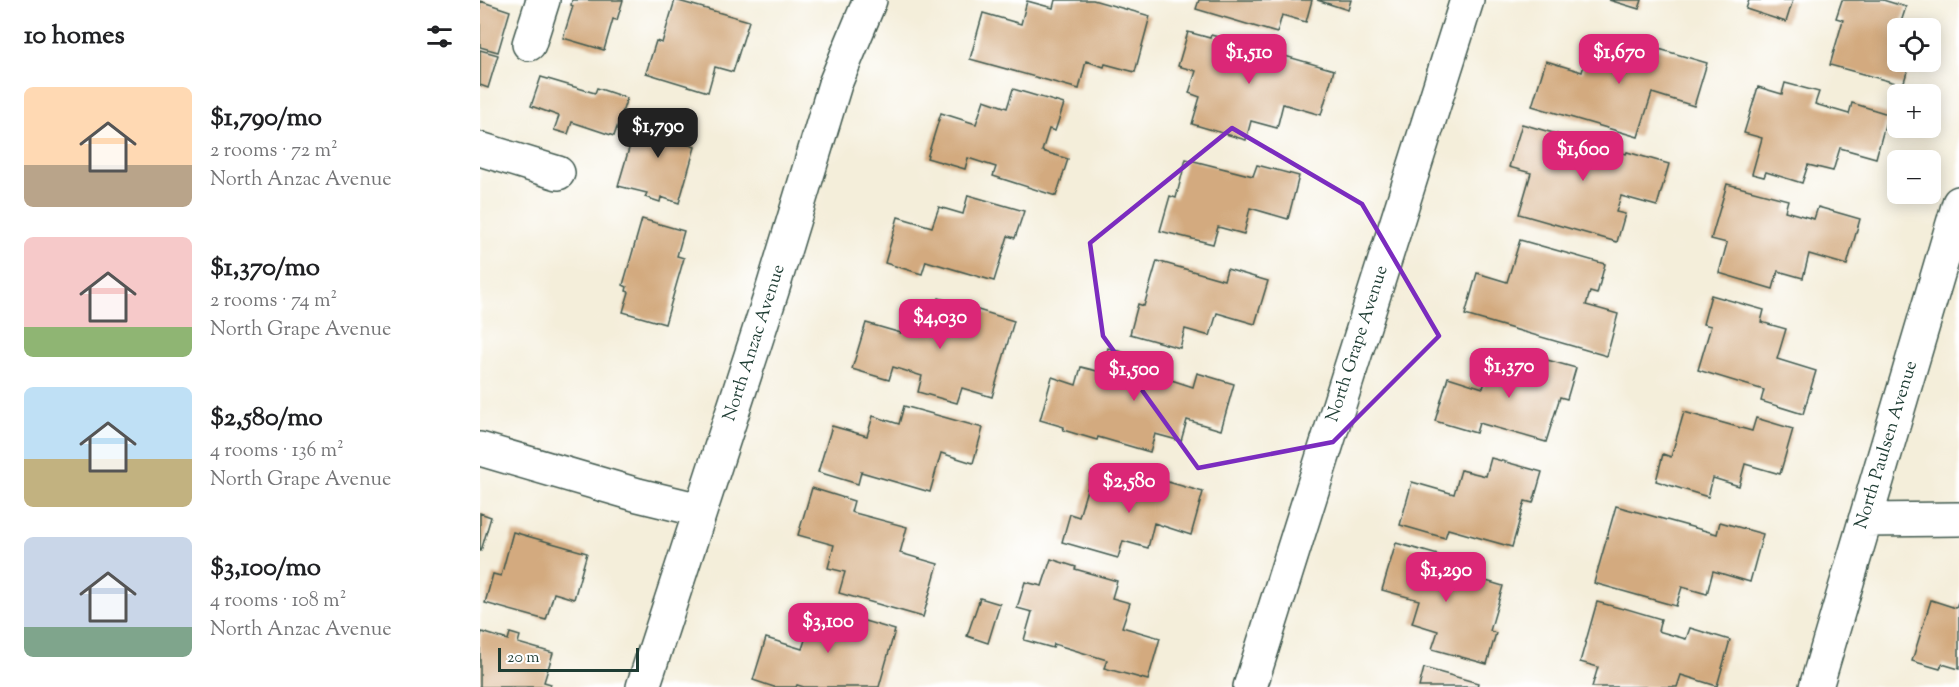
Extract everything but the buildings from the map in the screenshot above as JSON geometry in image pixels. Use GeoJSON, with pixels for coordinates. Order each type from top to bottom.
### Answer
{"type":"FeatureCollection","features":[{"type":"Feature","properties":{"kind":"street"},"geometry":{"type":"LineString","coordinates":[[529,44],[543,0]]}},
{"type":"Feature","properties":{"kind":"street","name":"North Anzac Avenue"},"geometry":{"type":"LineString","coordinates":[[643,687],[772,291],[835,84],[870,0]]}},
{"type":"Feature","properties":{"kind":"street","name":"North Grape Avenue"},"geometry":{"type":"LineString","coordinates":[[1250,687],[1467,0]]}},
{"type":"Feature","properties":{"kind":"street"},"geometry":{"type":"LineString","coordinates":[[480,148],[558,173]]}},
{"type":"Feature","properties":{"kind":"street","name":"North Paulsen Avenue"},"geometry":{"type":"LineString","coordinates":[[1816,687],[1959,204]]}},
{"type":"Feature","properties":{"kind":"street"},"geometry":{"type":"LineString","coordinates":[[480,449],[638,495],[700,510]]}},
{"type":"Feature","properties":{"kind":"street"},"geometry":{"type":"LineString","coordinates":[[1865,520],[1959,519]]}},
{"type":"Feature","properties":{"kind":"highlighted area"},"geometry":{"type":"Polygon","coordinates":[[[1232,128],[1362,204],[1439,336],[1333,442],[1198,468],[1103,336],[1090,243],[1232,128]]]}}]}
